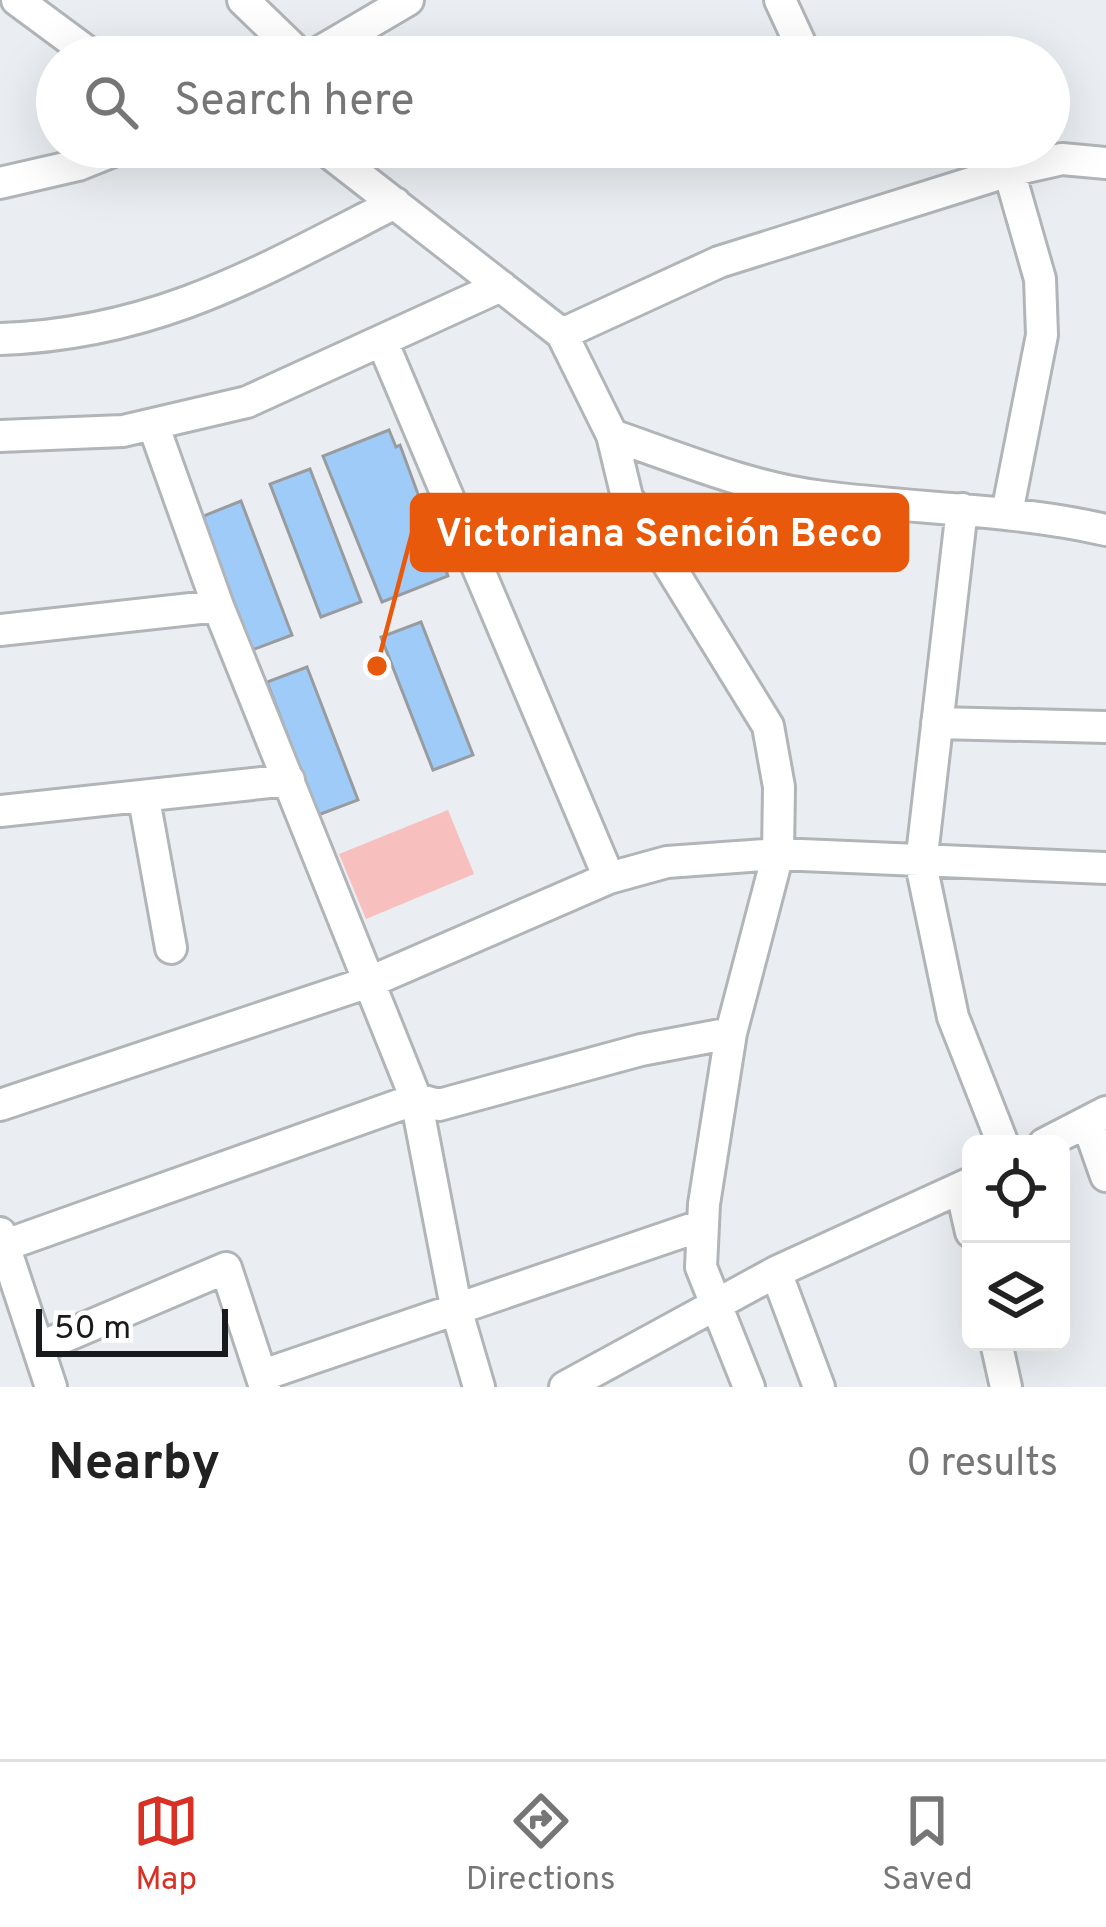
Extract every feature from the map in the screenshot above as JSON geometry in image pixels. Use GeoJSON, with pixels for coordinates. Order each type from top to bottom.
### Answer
{"type":"FeatureCollection","features":[{"type":"Feature","properties":{"kind":"street"},"geometry":{"type":"LineString","coordinates":[[17,0],[66,36]]}},
{"type":"Feature","properties":{"kind":"street"},"geometry":{"type":"LineString","coordinates":[[243,0],[280,36]]}},
{"type":"Feature","properties":{"kind":"street"},"geometry":{"type":"LineString","coordinates":[[346,36],[407,0]]}},
{"type":"Feature","properties":{"kind":"street"},"geometry":{"type":"LineString","coordinates":[[780,0],[797,36]]}},
{"type":"Feature","properties":{"kind":"street"},"geometry":{"type":"LineString","coordinates":[[1070,160],[1106,163]]}},
{"type":"Feature","properties":{"kind":"street"},"geometry":{"type":"LineString","coordinates":[[0,183],[65,168]]}},
{"type":"Feature","properties":{"kind":"street"},"geometry":{"type":"LineString","coordinates":[[349,168],[562,334],[612,434],[627,497],[768,726],[779,787],[778,854],[731,1033],[701,1267],[749,1387]]}},
{"type":"Feature","properties":{"kind":"street"},"geometry":{"type":"LineString","coordinates":[[562,334],[719,262],[1022,168]]}},
{"type":"Feature","properties":{"kind":"street"},"geometry":{"type":"LineString","coordinates":[[1007,513],[1042,335],[1040,279],[1009,171]]}},
{"type":"Feature","properties":{"kind":"street"},"geometry":{"type":"LineString","coordinates":[[0,339],[125,325],[226,289],[395,203]]}},
{"type":"Feature","properties":{"kind":"street"},"geometry":{"type":"LineString","coordinates":[[0,436],[154,427],[247,403],[500,286]]}},
{"type":"Feature","properties":{"kind":"street"},"geometry":{"type":"LineString","coordinates":[[382,340],[609,878]]}},
{"type":"Feature","properties":{"kind":"street"},"geometry":{"type":"LineString","coordinates":[[154,427],[218,607],[416,1099],[457,1312],[479,1387]]}},
{"type":"Feature","properties":{"kind":"street"},"geometry":{"type":"LineString","coordinates":[[612,434],[729,477],[819,496],[1007,513],[1106,530]]}},
{"type":"Feature","properties":{"kind":"street"},"geometry":{"type":"LineString","coordinates":[[962,509],[921,864],[953,1017],[999,1135]]}},
{"type":"Feature","properties":{"kind":"street"},"geometry":{"type":"LineString","coordinates":[[0,630],[218,607]]}},
{"type":"Feature","properties":{"kind":"street"},"geometry":{"type":"LineString","coordinates":[[938,723],[1106,727]]}},
{"type":"Feature","properties":{"kind":"street"},"geometry":{"type":"LineString","coordinates":[[0,811],[289,780]]}},
{"type":"Feature","properties":{"kind":"street"},"geometry":{"type":"LineString","coordinates":[[144,799],[171,948]]}},
{"type":"Feature","properties":{"kind":"street"},"geometry":{"type":"LineString","coordinates":[[0,1105],[372,981],[609,878],[667,862],[778,854],[921,864],[1106,868]]}},
{"type":"Feature","properties":{"kind":"street"},"geometry":{"type":"LineString","coordinates":[[51,1387],[1,1241],[416,1099],[440,1105],[641,1050],[731,1033]]}},
{"type":"Feature","properties":{"kind":"street"},"geometry":{"type":"LineString","coordinates":[[1061,1135],[1096,1117],[1106,1176]]}},
{"type":"Feature","properties":{"kind":"street"},"geometry":{"type":"LineString","coordinates":[[565,1387],[776,1272],[962,1187]]}},
{"type":"Feature","properties":{"kind":"street"},"geometry":{"type":"LineString","coordinates":[[38,1348],[226,1268],[264,1381],[704,1225]]}},
{"type":"Feature","properties":{"kind":"street"},"geometry":{"type":"LineString","coordinates":[[776,1272],[819,1387]]}},
{"type":"Feature","properties":{"kind":"street"},"geometry":{"type":"LineString","coordinates":[[998,1351],[1006,1387]]}},
{"type":"Feature","properties":{"kind":"shaded area"},"geometry":{"type":"Polygon","coordinates":[[[448,810],[474,874],[366,919],[339,854],[448,810]]]}},
{"type":"Feature","properties":{"kind":"building"},"geometry":{"type":"Polygon","coordinates":[[[389,430],[396,447],[400,445],[448,576],[382,602],[323,456],[389,430]]]}},
{"type":"Feature","properties":{"kind":"building"},"geometry":{"type":"Polygon","coordinates":[[[310,469],[361,602],[321,617],[270,484],[310,469]]]}},
{"type":"Feature","properties":{"kind":"building"},"geometry":{"type":"Polygon","coordinates":[[[241,501],[292,635],[252,650],[201,517],[241,501]]]}},
{"type":"Feature","properties":{"kind":"building"},"geometry":{"type":"Polygon","coordinates":[[[421,622],[473,755],[433,770],[381,637],[421,622]]]}},
{"type":"Feature","properties":{"kind":"building"},"geometry":{"type":"Polygon","coordinates":[[[307,667],[358,800],[318,815],[267,682],[307,667]]]}},
{"type":"Feature","properties":{"kind":"place","name":"Victoriana Sención Beco"},"geometry":{"type":"Point","coordinates":[377,666]}}]}
